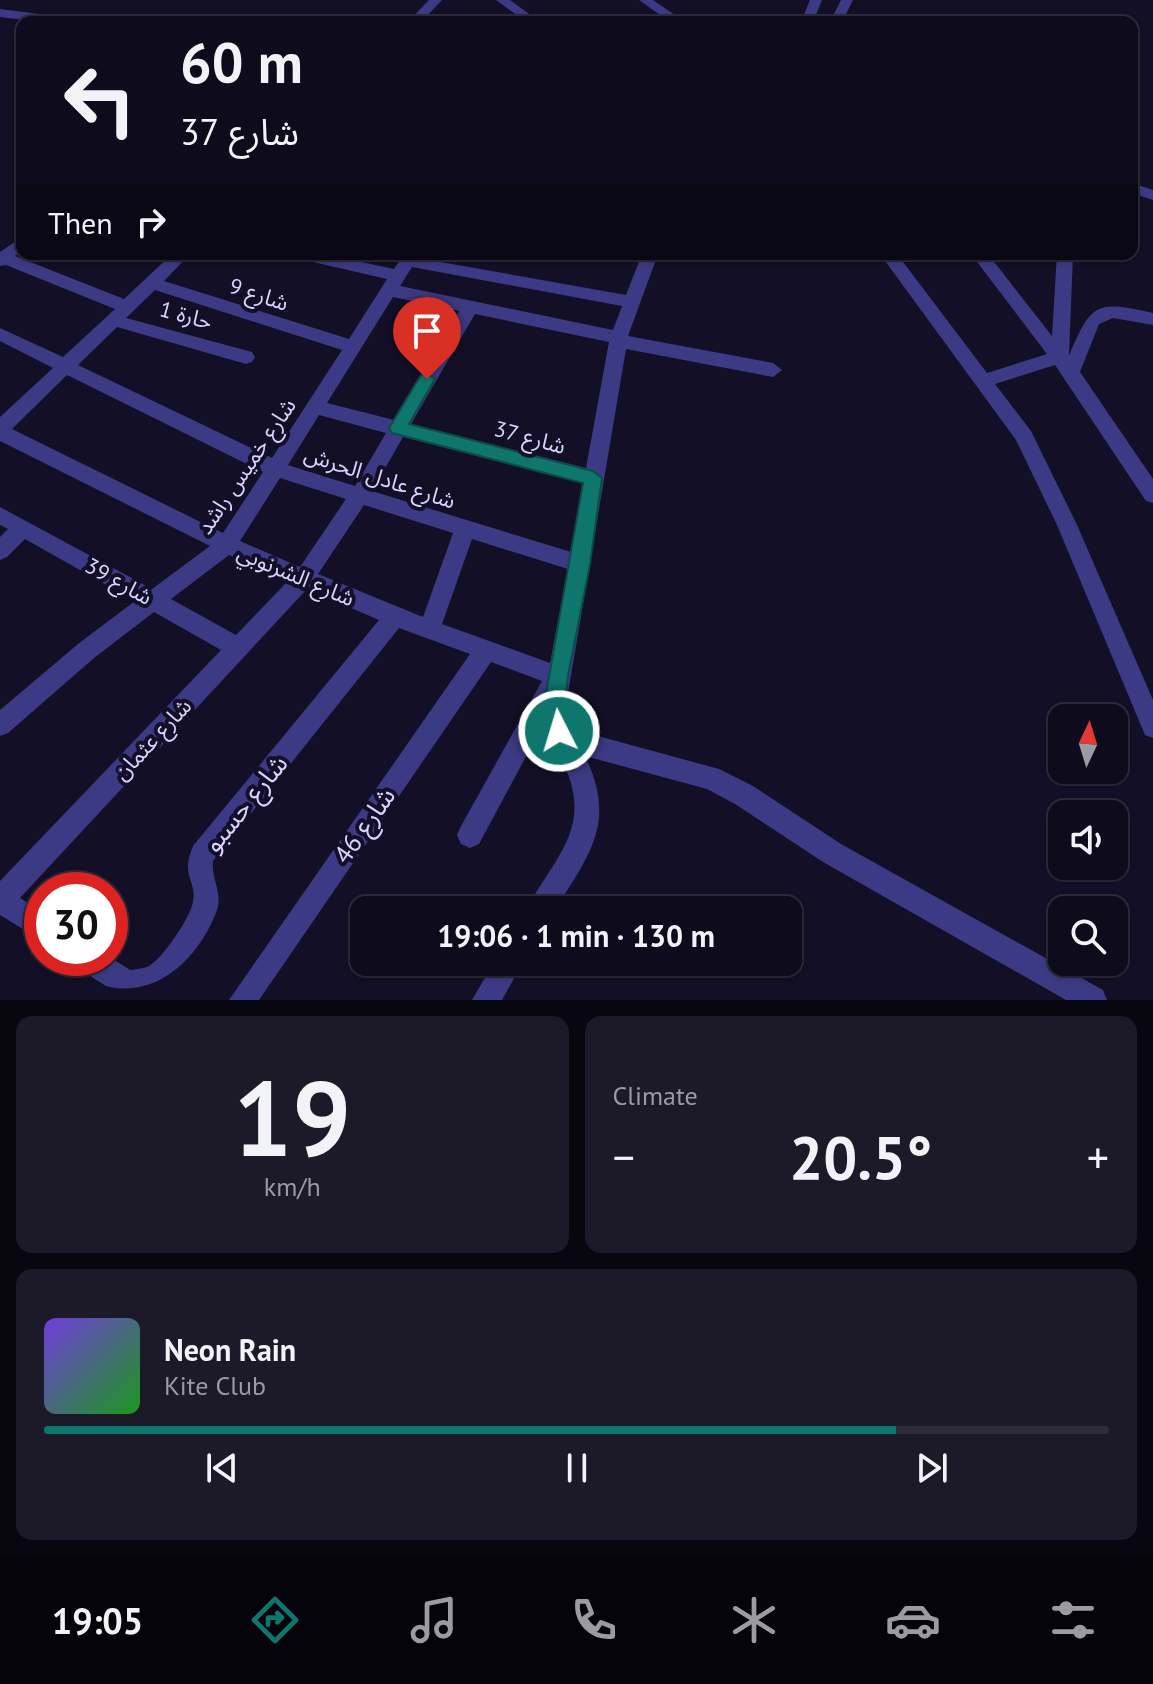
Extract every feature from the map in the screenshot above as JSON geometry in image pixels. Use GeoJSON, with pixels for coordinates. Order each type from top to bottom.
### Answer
{"type":"FeatureCollection","features":[{"type":"Feature","properties":{"kind":"street"},"geometry":{"type":"LineString","coordinates":[[420,16],[436,0]]}},
{"type":"Feature","properties":{"kind":"street"},"geometry":{"type":"LineString","coordinates":[[502,0],[525,16]]}},
{"type":"Feature","properties":{"kind":"street"},"geometry":{"type":"LineString","coordinates":[[645,0],[670,16]]}},
{"type":"Feature","properties":{"kind":"street"},"geometry":{"type":"LineString","coordinates":[[0,13],[24,16]]}},
{"type":"Feature","properties":{"kind":"street"},"geometry":{"type":"LineString","coordinates":[[2,260],[127,307]]}},
{"type":"Feature","properties":{"kind":"street"},"geometry":{"type":"LineString","coordinates":[[0,431],[176,260]]}},
{"type":"Feature","properties":{"kind":"street"},"geometry":{"type":"LineString","coordinates":[[338,260],[630,302]]}},
{"type":"Feature","properties":{"kind":"street"},"geometry":{"type":"LineString","coordinates":[[548,896],[576,849],[587,818],[586,789],[553,711],[619,340],[644,260]]}},
{"type":"Feature","properties":{"kind":"street"},"geometry":{"type":"LineString","coordinates":[[892,260],[1024,436],[1073,538],[1153,727]]}},
{"type":"Feature","properties":{"kind":"street"},"geometry":{"type":"LineString","coordinates":[[984,260],[1065,365],[1153,495]]}},
{"type":"Feature","properties":{"kind":"street"},"geometry":{"type":"LineString","coordinates":[[1065,260],[1065,365]]}},
{"type":"Feature","properties":{"kind":"street"},"geometry":{"type":"LineString","coordinates":[[401,270],[470,307],[773,370]]}},
{"type":"Feature","properties":{"kind":"street","name":"شارع خميس راشد"},"geometry":{"type":"LineString","coordinates":[[0,725],[86,651],[227,545],[401,270]]}},
{"type":"Feature","properties":{"kind":"street","name":"شارع 9"},"geometry":{"type":"LineString","coordinates":[[152,283],[353,347]]}},
{"type":"Feature","properties":{"kind":"street","name":"شارع عثمان"},"geometry":{"type":"LineString","coordinates":[[0,900],[304,578],[359,496],[470,307]]}},
{"type":"Feature","properties":{"kind":"street"},"geometry":{"type":"LineString","coordinates":[[982,381],[1065,365],[1098,315],[1108,312],[1153,319]]}},
{"type":"Feature","properties":{"kind":"street","name":"حارة 1"},"geometry":{"type":"LineString","coordinates":[[113,320],[246,357]]}},
{"type":"Feature","properties":{"kind":"street","name":"شارع عادل الحرش"},"geometry":{"type":"LineString","coordinates":[[5,343],[65,366],[275,469],[581,564]]}},
{"type":"Feature","properties":{"kind":"street","name":"شارع 37"},"geometry":{"type":"LineString","coordinates":[[315,407],[593,478]]}},
{"type":"Feature","properties":{"kind":"street","name":"شارع الشرنوبي"},"geometry":{"type":"LineString","coordinates":[[0,431],[227,545],[395,617],[557,676]]}},
{"type":"Feature","properties":{"kind":"street","name":"شارع 39"},"geometry":{"type":"LineString","coordinates":[[0,515],[238,648]]}},
{"type":"Feature","properties":{"kind":"street"},"geometry":{"type":"LineString","coordinates":[[0,551],[22,528]]}},
{"type":"Feature","properties":{"kind":"street"},"geometry":{"type":"LineString","coordinates":[[429,630],[465,529]]}},
{"type":"Feature","properties":{"kind":"street","name":"شارع حسبو"},"geometry":{"type":"LineString","coordinates":[[115,976],[127,984],[149,980],[164,972],[203,914],[206,896],[197,875],[202,855],[395,617]]}},
{"type":"Feature","properties":{"kind":"street","name":"شارع 46"},"geometry":{"type":"LineString","coordinates":[[243,1000],[486,650]]}},
{"type":"Feature","properties":{"kind":"street"},"geometry":{"type":"LineString","coordinates":[[470,835],[557,676]]}},
{"type":"Feature","properties":{"kind":"street"},"geometry":{"type":"LineString","coordinates":[[562,738],[710,778],[744,795],[832,853],[1093,1000]]}},
{"type":"Feature","properties":{"kind":"street"},"geometry":{"type":"LineString","coordinates":[[0,900],[24,916]]}},
{"type":"Feature","properties":{"kind":"street"},"geometry":{"type":"LineString","coordinates":[[486,1000],[501,976]]}},
{"type":"Feature","properties":{"kind":"route"},"geometry":{"type":"LineString","coordinates":[[427,379],[398,428],[593,478],[581,564],[557,676],[553,711],[559,731]]}}]}
